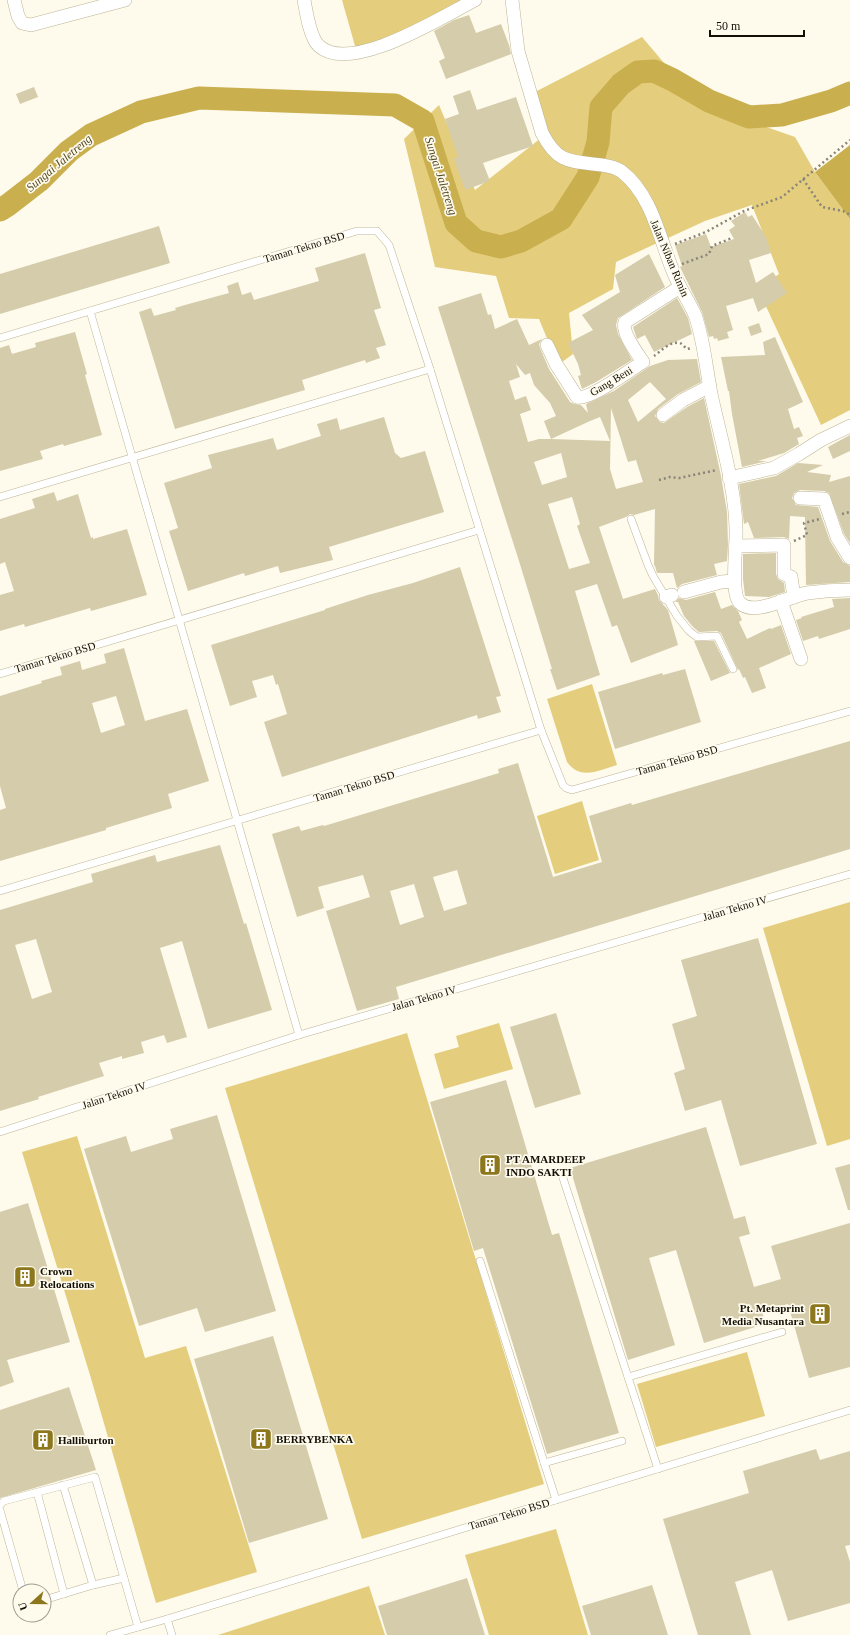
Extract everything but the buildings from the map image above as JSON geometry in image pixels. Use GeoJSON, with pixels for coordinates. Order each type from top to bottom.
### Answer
{"type":"FeatureCollection","features":[{"type":"Feature","properties":{"kind":"street"},"geometry":{"type":"LineString","coordinates":[[14,0],[18,16],[22,23],[30,24],[125,0]]}},
{"type":"Feature","properties":{"kind":"street"},"geometry":{"type":"LineString","coordinates":[[304,0],[309,26],[318,45],[333,54],[358,53],[387,45],[476,0]]}},
{"type":"Feature","properties":{"kind":"street","name":"Jalan Niban Rimin"},"geometry":{"type":"LineString","coordinates":[[512,0],[518,51],[542,133],[547,144],[559,157],[579,162],[611,166],[620,170],[628,177],[649,208],[680,287],[695,317],[734,502],[736,546],[734,581],[738,602],[743,606],[756,608],[807,593],[850,590]]}},
{"type":"Feature","properties":{"kind":"street","name":"Gang Beni"},"geometry":{"type":"LineString","coordinates":[[547,345],[556,364],[578,398],[595,392],[643,362],[630,340],[624,324],[680,287]]}},
{"type":"Feature","properties":{"kind":"street"},"geometry":{"type":"LineString","coordinates":[[662,415],[683,400],[710,386]]}},
{"type":"Feature","properties":{"kind":"street"},"geometry":{"type":"LineString","coordinates":[[728,473],[774,468],[821,440],[850,426]]}},
{"type":"Feature","properties":{"kind":"street"},"geometry":{"type":"LineString","coordinates":[[800,498],[824,499],[837,537],[850,558]]}},
{"type":"Feature","properties":{"kind":"street"},"geometry":{"type":"LineString","coordinates":[[736,546],[784,545],[784,574],[791,577],[794,597]]}},
{"type":"Feature","properties":{"kind":"street"},"geometry":{"type":"LineString","coordinates":[[674,595],[721,582],[734,581]]}},
{"type":"Feature","properties":{"kind":"street"},"geometry":{"type":"LineString","coordinates":[[781,601],[801,658]]}},
{"type":"Feature","properties":{"kind":"lane","name":"Taman Tekno BSD"},"geometry":{"type":"LineString","coordinates":[[0,338],[357,231],[377,231],[389,245],[430,369],[541,730],[566,788],[572,790],[850,711]]}},
{"type":"Feature","properties":{"kind":"lane"},"geometry":{"type":"LineString","coordinates":[[90,311],[299,1035]]}},
{"type":"Feature","properties":{"kind":"lane"},"geometry":{"type":"LineString","coordinates":[[0,497],[430,369]]}},
{"type":"Feature","properties":{"kind":"lane"},"geometry":{"type":"LineString","coordinates":[[631,519],[648,565],[674,595],[677,616],[695,636],[700,638],[717,636],[733,669]]}},
{"type":"Feature","properties":{"kind":"lane","name":"Taman Tekno BSD"},"geometry":{"type":"LineString","coordinates":[[0,674],[479,530]]}},
{"type":"Feature","properties":{"kind":"lane","name":"Taman Tekno BSD"},"geometry":{"type":"LineString","coordinates":[[0,892],[541,730]]}},
{"type":"Feature","properties":{"kind":"lane","name":"Jalan Tekno IV"},"geometry":{"type":"LineString","coordinates":[[0,1132],[299,1035],[850,874]]}},
{"type":"Feature","properties":{"kind":"lane"},"geometry":{"type":"LineString","coordinates":[[563,1178],[658,1469]]}},
{"type":"Feature","properties":{"kind":"lane"},"geometry":{"type":"LineString","coordinates":[[480,1261],[556,1500]]}},
{"type":"Feature","properties":{"kind":"lane"},"geometry":{"type":"LineString","coordinates":[[628,1377],[782,1332]]}},
{"type":"Feature","properties":{"kind":"lane","name":"Taman Tekno BSD"},"geometry":{"type":"LineString","coordinates":[[110,1635],[167,1619],[850,1410]]}},
{"type":"Feature","properties":{"kind":"lane"},"geometry":{"type":"LineString","coordinates":[[544,1463],[622,1441]]}},
{"type":"Feature","properties":{"kind":"lane"},"geometry":{"type":"LineString","coordinates":[[0,1505],[4,1501],[95,1477],[138,1627]]}},
{"type":"Feature","properties":{"kind":"lane"},"geometry":{"type":"LineString","coordinates":[[63,1485],[94,1585]]}},
{"type":"Feature","properties":{"kind":"lane"},"geometry":{"type":"LineString","coordinates":[[37,1492],[64,1594]]}},
{"type":"Feature","properties":{"kind":"lane"},"geometry":{"type":"LineString","coordinates":[[0,1510],[21,1583]]}},
{"type":"Feature","properties":{"kind":"lane"},"geometry":{"type":"LineString","coordinates":[[52,1598],[124,1578]]}},
{"type":"Feature","properties":{"kind":"lane"},"geometry":{"type":"LineString","coordinates":[[167,1619],[172,1635]]}},
{"type":"Feature","properties":{"kind":"path"},"geometry":{"type":"LineString","coordinates":[[665,248],[706,232],[744,211],[782,197],[850,140]]}},
{"type":"Feature","properties":{"kind":"path"},"geometry":{"type":"LineString","coordinates":[[803,179],[822,207],[843,211],[850,215]]}},
{"type":"Feature","properties":{"kind":"path"},"geometry":{"type":"LineString","coordinates":[[672,268],[709,254],[712,246],[732,238]]}},
{"type":"Feature","properties":{"kind":"path"},"geometry":{"type":"LineString","coordinates":[[643,362],[671,344],[680,343],[688,349],[702,346]]}},
{"type":"Feature","properties":{"kind":"path"},"geometry":{"type":"LineString","coordinates":[[659,480],[670,477],[679,478],[728,473]]}},
{"type":"Feature","properties":{"kind":"path"},"geometry":{"type":"LineString","coordinates":[[784,545],[807,535],[804,523],[830,517]]}},
{"type":"Feature","properties":{"kind":"shaded area"},"geometry":{"type":"Polygon","coordinates":[[[342,0],[468,0],[357,53],[342,0]]]}},
{"type":"Feature","properties":{"kind":"shaded area"},"geometry":{"type":"Polygon","coordinates":[[[642,37],[698,103],[795,137],[815,172],[850,219],[850,410],[821,425],[758,289],[779,274],[752,205],[705,221],[616,262],[613,289],[569,313],[573,354],[558,365],[539,319],[509,318],[496,276],[435,267],[404,139],[439,105],[475,190],[541,138],[533,93],[642,37]]]}},
{"type":"Feature","properties":{"kind":"shaded area"},"geometry":{"type":"Polygon","coordinates":[[[850,145],[850,219],[815,172],[850,145]]]}},
{"type":"Feature","properties":{"kind":"shaded area"},"geometry":{"type":"Polygon","coordinates":[[[592,684],[617,765],[584,773],[572,768],[567,762],[547,699],[592,684]]]}},
{"type":"Feature","properties":{"kind":"shaded area"},"geometry":{"type":"Polygon","coordinates":[[[582,801],[599,860],[555,874],[537,816],[582,801]]]}},
{"type":"Feature","properties":{"kind":"shaded area"},"geometry":{"type":"Polygon","coordinates":[[[850,902],[850,1139],[827,1146],[763,928],[850,902]]]}},
{"type":"Feature","properties":{"kind":"shaded area"},"geometry":{"type":"Polygon","coordinates":[[[499,1023],[513,1069],[444,1089],[434,1054],[459,1047],[456,1036],[499,1023]]]}},
{"type":"Feature","properties":{"kind":"shaded area"},"geometry":{"type":"Polygon","coordinates":[[[407,1033],[544,1484],[362,1539],[225,1088],[407,1033]]]}},
{"type":"Feature","properties":{"kind":"shaded area"},"geometry":{"type":"Polygon","coordinates":[[[77,1136],[145,1358],[186,1346],[257,1572],[156,1603],[90,1375],[22,1152],[77,1136]]]}},
{"type":"Feature","properties":{"kind":"shaded area"},"geometry":{"type":"Polygon","coordinates":[[[747,1352],[765,1416],[656,1447],[637,1384],[747,1352]]]}},
{"type":"Feature","properties":{"kind":"shaded area"},"geometry":{"type":"Polygon","coordinates":[[[556,1529],[588,1635],[489,1635],[465,1555],[556,1529]]]}},
{"type":"Feature","properties":{"kind":"shaded area"},"geometry":{"type":"Polygon","coordinates":[[[369,1586],[385,1635],[218,1635],[369,1586]]]}},
{"type":"Feature","properties":{"kind":"waterway","name":"Sungai Jaletreng"},"geometry":{"type":"LineString","coordinates":[[0,210],[39,181],[69,151],[91,135],[141,112],[199,98],[395,105],[423,121],[456,223],[476,241],[501,247],[521,241],[561,219],[588,177],[598,142],[601,107],[621,84],[638,72],[654,71],[709,101],[749,117],[782,115],[831,101],[850,93]]}},
{"type":"Feature","properties":{"kind":"place","name":"PT AMARDEEP INDO SAKTI"},"geometry":{"type":"Point","coordinates":[490,1165]}},
{"type":"Feature","properties":{"kind":"place","name":"Crown Relocations"},"geometry":{"type":"Point","coordinates":[25,1277]}},
{"type":"Feature","properties":{"kind":"place","name":"Pt. Metaprint Media Nusantara"},"geometry":{"type":"Point","coordinates":[820,1314]}},
{"type":"Feature","properties":{"kind":"place","name":"BERRYBENKA"},"geometry":{"type":"Point","coordinates":[261,1439]}},
{"type":"Feature","properties":{"kind":"place","name":"Halliburton"},"geometry":{"type":"Point","coordinates":[43,1440]}}]}
